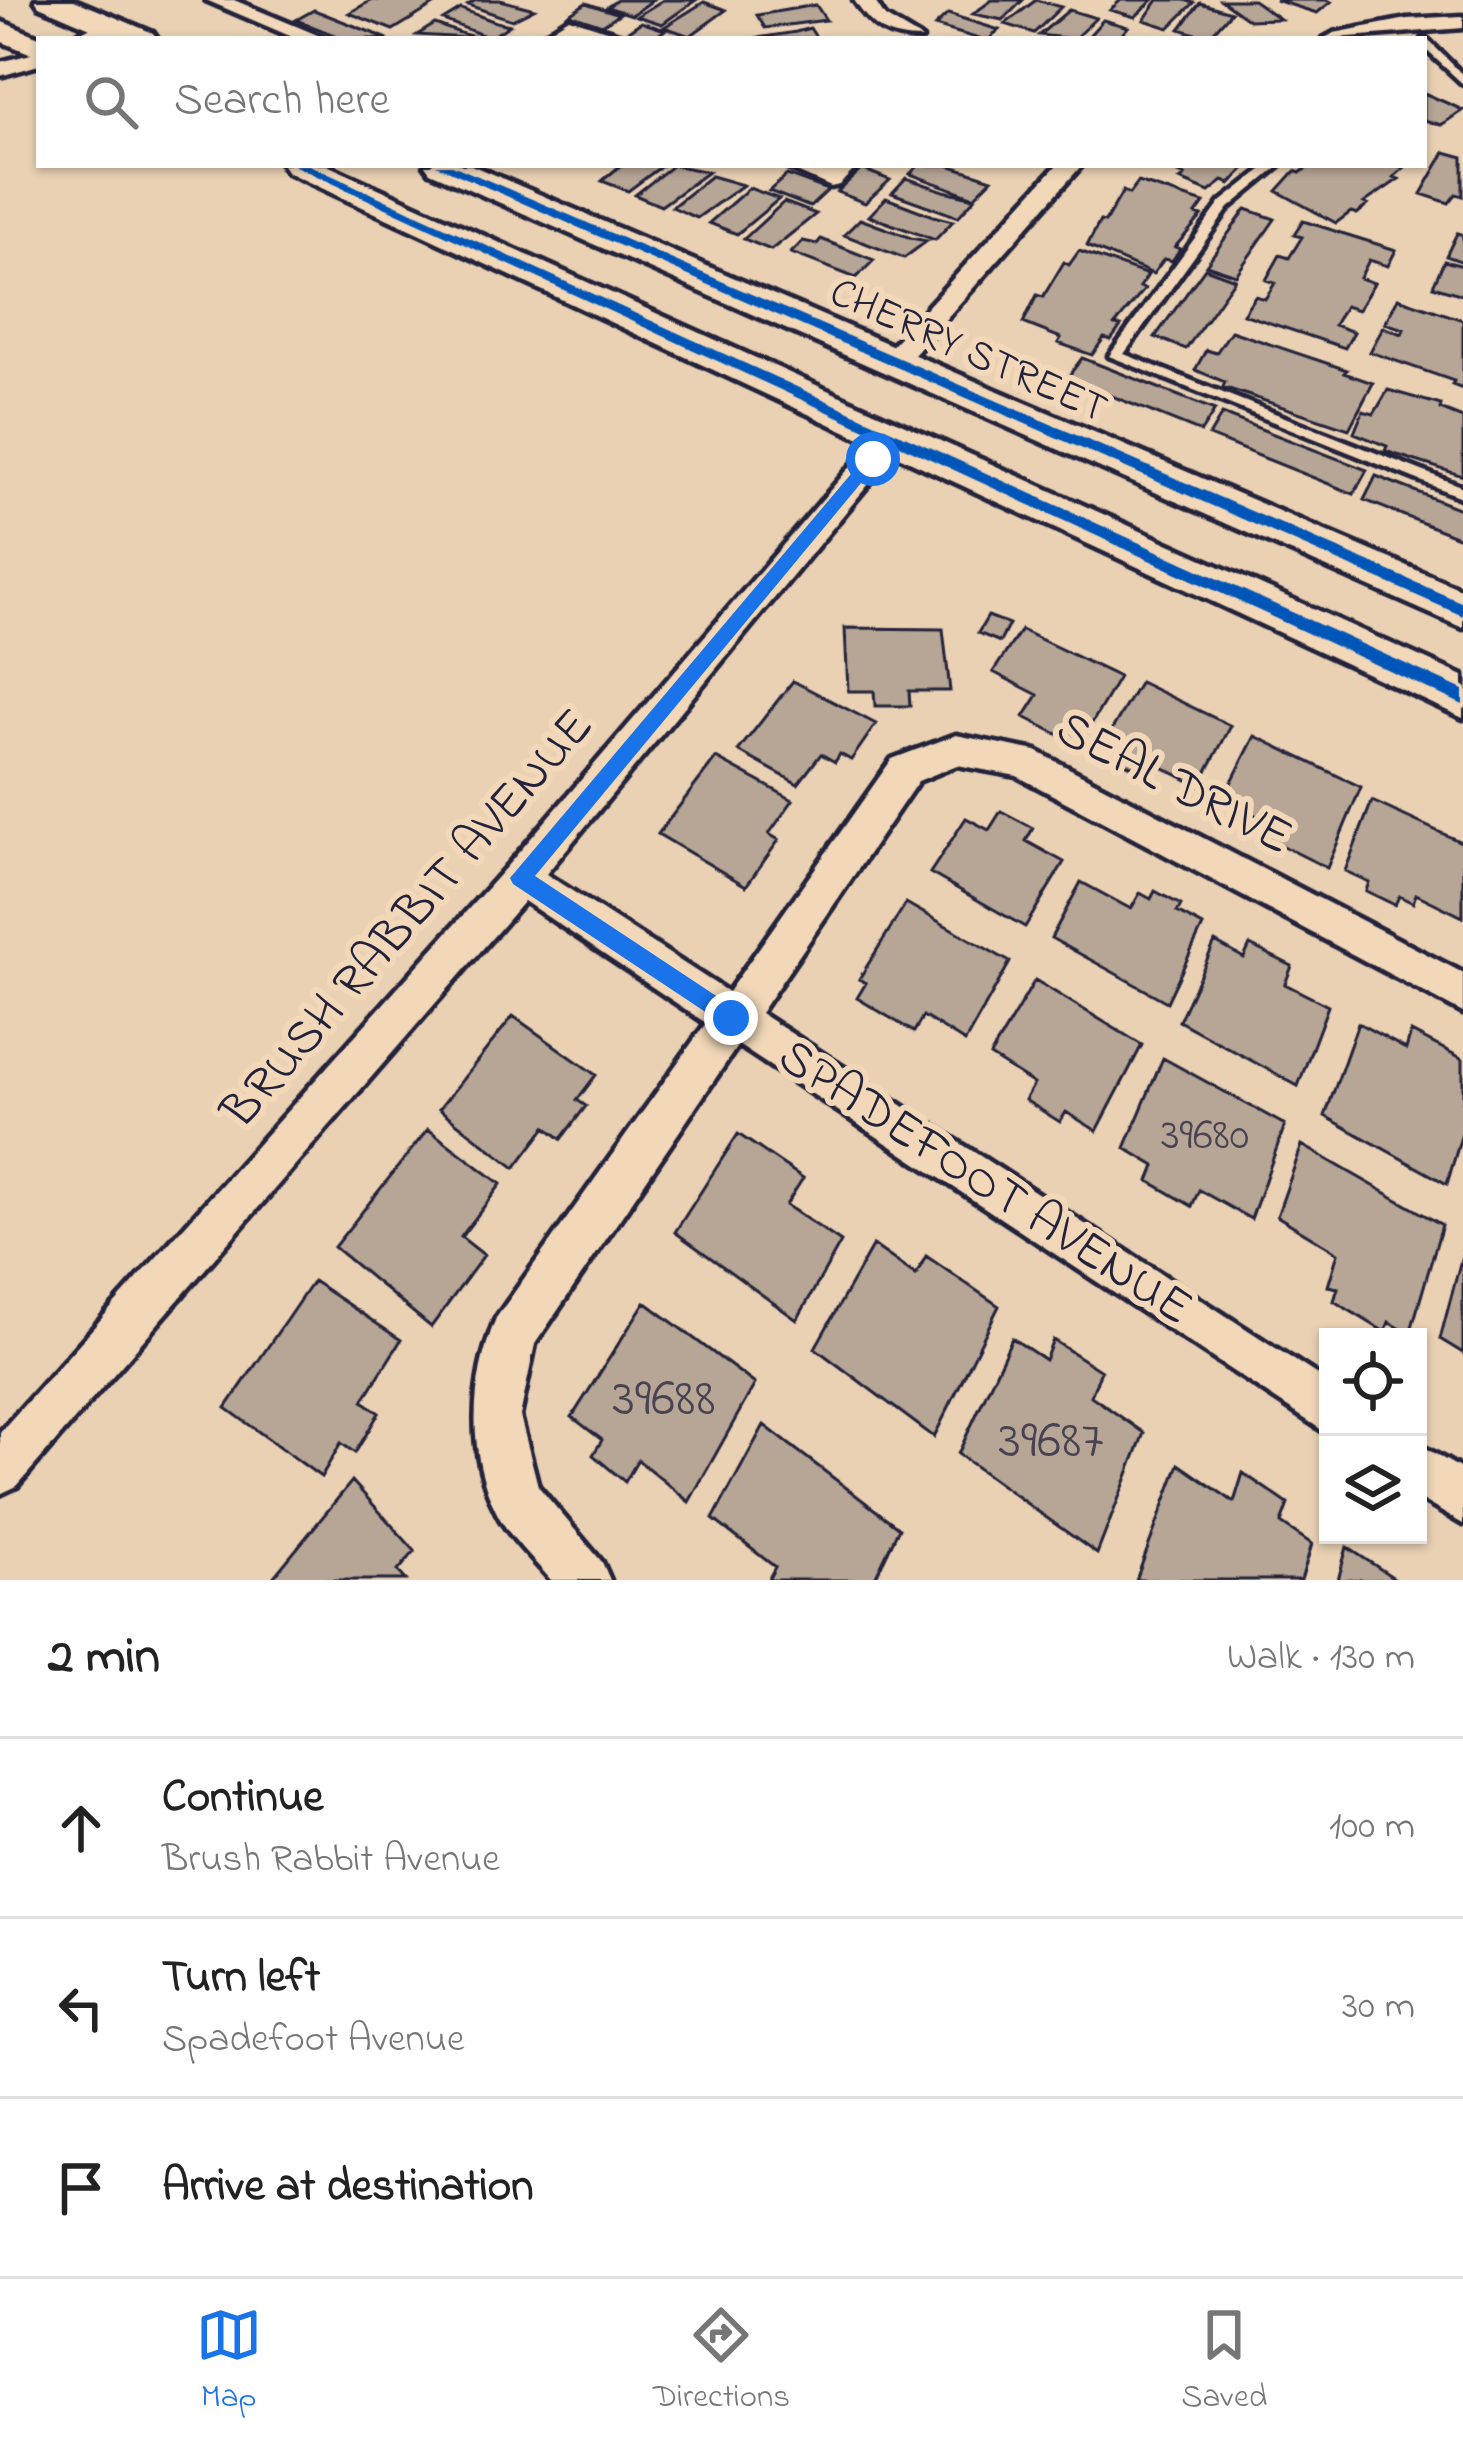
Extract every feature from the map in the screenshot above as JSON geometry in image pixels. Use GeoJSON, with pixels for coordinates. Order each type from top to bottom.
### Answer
{"type":"FeatureCollection","features":[{"type":"Feature","properties":{"kind":"main road"},"geometry":{"type":"LineString","coordinates":[[49,0],[134,36]]}},
{"type":"Feature","properties":{"kind":"main road"},"geometry":{"type":"LineString","coordinates":[[0,30],[25,60]]}},
{"type":"Feature","properties":{"kind":"main road"},"geometry":{"type":"LineString","coordinates":[[306,168],[1463,698]]}},
{"type":"Feature","properties":{"kind":"main road","name":"CHERRY STREET"},"geometry":{"type":"LineString","coordinates":[[449,168],[896,358],[1017,416],[1463,610]]}},
{"type":"Feature","properties":{"kind":"main road"},"geometry":{"type":"LineString","coordinates":[[892,436],[912,424],[954,416],[1017,416]]}},
{"type":"Feature","properties":{"kind":"street"},"geometry":{"type":"LineString","coordinates":[[217,0],[308,36]]}},
{"type":"Feature","properties":{"kind":"street"},"geometry":{"type":"LineString","coordinates":[[864,0],[892,36]]}},
{"type":"Feature","properties":{"kind":"street"},"geometry":{"type":"LineString","coordinates":[[1417,36],[1463,22]]}},
{"type":"Feature","properties":{"kind":"street"},"geometry":{"type":"LineString","coordinates":[[551,36],[569,24],[606,36]]}},
{"type":"Feature","properties":{"kind":"street"},"geometry":{"type":"LineString","coordinates":[[84,36],[107,25]]}},
{"type":"Feature","properties":{"kind":"street"},"geometry":{"type":"LineString","coordinates":[[0,86],[25,60]]}},
{"type":"Feature","properties":{"kind":"street"},"geometry":{"type":"LineString","coordinates":[[801,168],[831,180],[844,168]]}},
{"type":"Feature","properties":{"kind":"street"},"geometry":{"type":"LineString","coordinates":[[896,358],[1067,168]]}},
{"type":"Feature","properties":{"kind":"street","name":"BRUSH RABBIT AVENUE"},"geometry":{"type":"LineString","coordinates":[[0,1469],[520,878],[892,436]]}},
{"type":"Feature","properties":{"kind":"street","name":"SEAL DRIVE"},"geometry":{"type":"LineString","coordinates":[[584,1580],[515,1499],[496,1416],[513,1335],[905,770],[956,750],[1023,762],[1463,994]]}},
{"type":"Feature","properties":{"kind":"street","name":"SPADEFOOT AVENUE"},"geometry":{"type":"LineString","coordinates":[[520,878],[1319,1404]]}},
{"type":"Feature","properties":{"kind":"street"},"geometry":{"type":"LineString","coordinates":[[1427,1475],[1463,1499]]}},
{"type":"Feature","properties":{"kind":"lane"},"geometry":{"type":"LineString","coordinates":[[1427,46],[1463,81]]}},
{"type":"Feature","properties":{"kind":"lane"},"geometry":{"type":"LineString","coordinates":[[1271,168],[1225,205],[1116,356],[1463,493]]}},
{"type":"Feature","properties":{"kind":"building"},"geometry":{"type":"Polygon","coordinates":[[[372,0],[439,2],[393,30],[349,13],[372,0]]]}},
{"type":"Feature","properties":{"kind":"building"},"geometry":{"type":"Polygon","coordinates":[[[476,0],[500,0],[534,9],[512,20],[468,5],[476,0]]]}},
{"type":"Feature","properties":{"kind":"building"},"geometry":{"type":"Polygon","coordinates":[[[617,0],[653,0],[632,15],[607,7],[617,0]]]}},
{"type":"Feature","properties":{"kind":"building"},"geometry":{"type":"Polygon","coordinates":[[[663,0],[696,0],[662,24],[637,16],[663,0]]]}},
{"type":"Feature","properties":{"kind":"building"},"geometry":{"type":"Polygon","coordinates":[[[992,0],[1023,0],[1003,20],[973,14],[992,0]]]}},
{"type":"Feature","properties":{"kind":"building"},"geometry":{"type":"Polygon","coordinates":[[[1036,0],[1061,7],[1034,33],[1005,24],[1036,0]]]}},
{"type":"Feature","properties":{"kind":"building"},"geometry":{"type":"Polygon","coordinates":[[[1121,0],[1153,0],[1135,17],[1110,10],[1121,0]]]}},
{"type":"Feature","properties":{"kind":"building"},"geometry":{"type":"Polygon","coordinates":[[[1158,0],[1194,3],[1169,28],[1144,20],[1158,0]]]}},
{"type":"Feature","properties":{"kind":"building"},"geometry":{"type":"Polygon","coordinates":[[[1221,0],[1253,0],[1280,19],[1249,20],[1221,0]]]}},
{"type":"Feature","properties":{"kind":"building"},"geometry":{"type":"Polygon","coordinates":[[[1275,0],[1326,0],[1331,2],[1317,13],[1275,0]]]}},
{"type":"Feature","properties":{"kind":"building"},"geometry":{"type":"Polygon","coordinates":[[[704,2],[726,10],[690,36],[664,27],[704,2]]]}},
{"type":"Feature","properties":{"kind":"building"},"geometry":{"type":"Polygon","coordinates":[[[586,3],[619,14],[602,25],[569,14],[586,3]]]}},
{"type":"Feature","properties":{"kind":"building"},"geometry":{"type":"Polygon","coordinates":[[[1200,3],[1231,12],[1210,36],[1180,29],[1200,3]]]}},
{"type":"Feature","properties":{"kind":"building"},"geometry":{"type":"Polygon","coordinates":[[[816,5],[826,20],[765,28],[757,15],[816,5]]]}},
{"type":"Feature","properties":{"kind":"building"},"geometry":{"type":"Polygon","coordinates":[[[461,9],[510,25],[485,36],[443,20],[461,9]]]}},
{"type":"Feature","properties":{"kind":"building"},"geometry":{"type":"Polygon","coordinates":[[[314,10],[380,36],[336,36],[296,20],[314,10]]]}},
{"type":"Feature","properties":{"kind":"building"},"geometry":{"type":"Polygon","coordinates":[[[1069,10],[1096,18],[1077,36],[1039,35],[1069,10]]]}},
{"type":"Feature","properties":{"kind":"building"},"geometry":{"type":"Polygon","coordinates":[[[948,14],[999,30],[992,36],[969,36],[935,26],[948,14]]]}},
{"type":"Feature","properties":{"kind":"building"},"geometry":{"type":"Polygon","coordinates":[[[1103,20],[1128,27],[1120,36],[1089,36],[1103,20]]]}},
{"type":"Feature","properties":{"kind":"building"},"geometry":{"type":"Polygon","coordinates":[[[641,22],[665,30],[657,36],[624,34],[641,22]]]}},
{"type":"Feature","properties":{"kind":"building"},"geometry":{"type":"Polygon","coordinates":[[[435,24],[472,36],[434,36],[417,35],[435,24]]]}},
{"type":"Feature","properties":{"kind":"building"},"geometry":{"type":"Polygon","coordinates":[[[810,28],[815,36],[770,36],[810,28]]]}},
{"type":"Feature","properties":{"kind":"building"},"geometry":{"type":"Polygon","coordinates":[[[1427,94],[1463,110],[1441,125],[1427,121],[1427,94]]]}},
{"type":"Feature","properties":{"kind":"building"},"geometry":{"type":"Polygon","coordinates":[[[1445,152],[1463,157],[1463,196],[1456,194],[1449,203],[1421,194],[1445,152]]]}},
{"type":"Feature","properties":{"kind":"building"},"geometry":{"type":"Polygon","coordinates":[[[617,168],[659,168],[628,191],[602,181],[617,168]]]}},
{"type":"Feature","properties":{"kind":"building"},"geometry":{"type":"Polygon","coordinates":[[[669,168],[708,172],[661,206],[635,195],[669,168]]]}},
{"type":"Feature","properties":{"kind":"building"},"geometry":{"type":"Polygon","coordinates":[[[916,168],[957,168],[992,179],[974,197],[910,174],[916,168]]]}},
{"type":"Feature","properties":{"kind":"building"},"geometry":{"type":"Polygon","coordinates":[[[1168,168],[1245,168],[1230,184],[1223,181],[1209,192],[1180,180],[1185,176],[1168,168]]]}},
{"type":"Feature","properties":{"kind":"building"},"geometry":{"type":"Polygon","coordinates":[[[1307,168],[1404,168],[1394,177],[1399,179],[1364,203],[1368,205],[1357,214],[1351,212],[1336,223],[1277,191],[1295,171],[1307,168]]]}},
{"type":"Feature","properties":{"kind":"building"},"geometry":{"type":"Polygon","coordinates":[[[862,169],[890,180],[865,203],[837,192],[862,169]]]}},
{"type":"Feature","properties":{"kind":"building"},"geometry":{"type":"Polygon","coordinates":[[[787,175],[828,190],[810,207],[769,191],[787,175]]]}},
{"type":"Feature","properties":{"kind":"building"},"geometry":{"type":"Polygon","coordinates":[[[711,176],[743,185],[697,218],[672,207],[711,176]]]}},
{"type":"Feature","properties":{"kind":"building"},"geometry":{"type":"Polygon","coordinates":[[[906,178],[975,198],[958,217],[892,193],[906,178]]]}},
{"type":"Feature","properties":{"kind":"building"},"geometry":{"type":"Polygon","coordinates":[[[1138,182],[1204,203],[1196,214],[1202,216],[1175,247],[1180,249],[1172,261],[1164,259],[1153,274],[1087,246],[1123,191],[1129,194],[1138,182]]]}},
{"type":"Feature","properties":{"kind":"building"},"geometry":{"type":"Polygon","coordinates":[[[749,188],[779,199],[737,234],[709,223],[749,188]]]}},
{"type":"Feature","properties":{"kind":"building"},"geometry":{"type":"Polygon","coordinates":[[[886,198],[953,221],[935,240],[869,216],[886,198]]]}},
{"type":"Feature","properties":{"kind":"building"},"geometry":{"type":"Polygon","coordinates":[[[784,202],[816,214],[771,250],[744,239],[784,202]]]}},
{"type":"Feature","properties":{"kind":"building"},"geometry":{"type":"Polygon","coordinates":[[[1246,209],[1275,219],[1236,275],[1206,265],[1246,209]]]}},
{"type":"Feature","properties":{"kind":"building"},"geometry":{"type":"Polygon","coordinates":[[[860,219],[927,241],[904,258],[844,235],[860,219]]]}},
{"type":"Feature","properties":{"kind":"building"},"geometry":{"type":"Polygon","coordinates":[[[1303,221],[1396,250],[1388,266],[1369,260],[1360,278],[1374,283],[1358,310],[1345,306],[1334,325],[1354,332],[1345,348],[1243,314],[1255,296],[1265,299],[1275,283],[1266,280],[1280,255],[1289,258],[1302,237],[1294,235],[1303,221]]]}},
{"type":"Feature","properties":{"kind":"building"},"geometry":{"type":"Polygon","coordinates":[[[1457,233],[1463,235],[1463,262],[1446,256],[1457,233]]]}},
{"type":"Feature","properties":{"kind":"building"},"geometry":{"type":"Polygon","coordinates":[[[821,239],[874,260],[856,278],[791,253],[803,241],[817,244],[821,239]]]}},
{"type":"Feature","properties":{"kind":"building"},"geometry":{"type":"Polygon","coordinates":[[[1079,251],[1148,275],[1140,287],[1145,289],[1115,325],[1121,326],[1092,355],[1023,323],[1037,295],[1043,297],[1064,262],[1069,265],[1079,251]]]}},
{"type":"Feature","properties":{"kind":"building"},"geometry":{"type":"Polygon","coordinates":[[[1444,261],[1463,266],[1463,295],[1433,286],[1444,261]]]}},
{"type":"Feature","properties":{"kind":"building"},"geometry":{"type":"Polygon","coordinates":[[[1205,268],[1235,279],[1186,349],[1155,337],[1205,268]]]}},
{"type":"Feature","properties":{"kind":"building"},"geometry":{"type":"Polygon","coordinates":[[[1398,298],[1463,320],[1463,389],[1452,385],[1454,381],[1370,352],[1383,327],[1402,334],[1404,329],[1385,323],[1398,298]]]}},
{"type":"Feature","properties":{"kind":"building"},"geometry":{"type":"Polygon","coordinates":[[[1231,331],[1373,383],[1349,429],[1223,387],[1225,382],[1195,370],[1206,350],[1216,353],[1231,331]]]}},
{"type":"Feature","properties":{"kind":"building"},"geometry":{"type":"Polygon","coordinates":[[[1082,358],[1215,410],[1201,432],[1067,378],[1082,358]]]}},
{"type":"Feature","properties":{"kind":"building"},"geometry":{"type":"Polygon","coordinates":[[[1388,390],[1441,405],[1440,409],[1463,418],[1463,476],[1385,451],[1387,446],[1354,433],[1363,411],[1374,414],[1388,390]]]}},
{"type":"Feature","properties":{"kind":"building"},"geometry":{"type":"Polygon","coordinates":[[[1222,414],[1367,470],[1354,494],[1209,436],[1222,414]]]}},
{"type":"Feature","properties":{"kind":"building"},"geometry":{"type":"Polygon","coordinates":[[[1376,476],[1463,510],[1463,539],[1364,500],[1376,476]]]}},
{"type":"Feature","properties":{"kind":"building"},"geometry":{"type":"Polygon","coordinates":[[[988,616],[1009,624],[1000,642],[978,633],[988,616]]]}},
{"type":"Feature","properties":{"kind":"building"},"geometry":{"type":"Polygon","coordinates":[[[845,628],[943,629],[950,691],[909,691],[910,706],[875,706],[874,691],[848,691],[845,628]]]}},
{"type":"Feature","properties":{"kind":"building"},"geometry":{"type":"Polygon","coordinates":[[[1021,630],[1119,677],[1079,745],[1024,717],[1038,695],[993,672],[1021,630]]]}},
{"type":"Feature","properties":{"kind":"building"},"geometry":{"type":"Polygon","coordinates":[[[793,681],[876,724],[851,760],[840,754],[835,762],[821,754],[798,784],[738,751],[793,681]]]}},
{"type":"Feature","properties":{"kind":"building"},"geometry":{"type":"Polygon","coordinates":[[[1140,682],[1231,726],[1199,786],[1160,766],[1150,775],[1123,762],[1128,753],[1105,741],[1140,682]]]}},
{"type":"Feature","properties":{"kind":"building"},"geometry":{"type":"Polygon","coordinates":[[[1255,736],[1361,787],[1327,868],[1259,834],[1265,820],[1223,799],[1255,736]]]}},
{"type":"Feature","properties":{"kind":"building"},"geometry":{"type":"Polygon","coordinates":[[[716,758],[793,800],[769,834],[779,840],[746,886],[658,834],[716,758]]]}},
{"type":"Feature","properties":{"kind":"building"},"geometry":{"type":"Polygon","coordinates":[[[1372,801],[1463,843],[1463,917],[1416,894],[1413,903],[1399,896],[1395,905],[1366,891],[1369,882],[1345,871],[1372,801]]]}},
{"type":"Feature","properties":{"kind":"building"},"geometry":{"type":"Polygon","coordinates":[[[1001,811],[1033,828],[1026,841],[1064,862],[1025,927],[930,873],[966,818],[989,830],[1001,811]]]}},
{"type":"Feature","properties":{"kind":"building"},"geometry":{"type":"Polygon","coordinates":[[[1081,882],[1131,909],[1140,893],[1151,899],[1155,891],[1181,905],[1177,912],[1203,926],[1167,1002],[1051,938],[1081,882]]]}},
{"type":"Feature","properties":{"kind":"building"},"geometry":{"type":"Polygon","coordinates":[[[906,903],[1010,962],[965,1042],[923,1016],[914,1032],[857,998],[866,983],[859,979],[906,903]]]}},
{"type":"Feature","properties":{"kind":"building"},"geometry":{"type":"Polygon","coordinates":[[[1215,942],[1244,958],[1250,945],[1292,966],[1285,984],[1328,1006],[1298,1086],[1179,1021],[1215,942]]]}},
{"type":"Feature","properties":{"kind":"building"},"geometry":{"type":"Polygon","coordinates":[[[1035,980],[1142,1045],[1097,1131],[1066,1112],[1060,1122],[1025,1100],[1034,1084],[990,1056],[1035,980]]]}},
{"type":"Feature","properties":{"kind":"building"},"geometry":{"type":"Polygon","coordinates":[[[513,1016],[596,1075],[577,1100],[586,1106],[561,1139],[546,1127],[515,1168],[439,1109],[513,1016]]]}},
{"type":"Feature","properties":{"kind":"building"},"geometry":{"type":"Polygon","coordinates":[[[1358,1023],[1406,1049],[1411,1032],[1463,1059],[1463,1130],[1447,1184],[1325,1116],[1358,1023]]]}},
{"type":"Feature","properties":{"kind":"building"},"geometry":{"type":"Polygon","coordinates":[[[1163,1058],[1285,1125],[1251,1219],[1199,1190],[1192,1206],[1149,1181],[1155,1166],[1125,1148],[1163,1058]]]}},
{"type":"Feature","properties":{"kind":"building"},"geometry":{"type":"Polygon","coordinates":[[[428,1129],[501,1184],[461,1237],[484,1255],[431,1327],[334,1247],[428,1129]]]}},
{"type":"Feature","properties":{"kind":"building"},"geometry":{"type":"Polygon","coordinates":[[[738,1134],[803,1178],[786,1205],[841,1242],[797,1320],[675,1232],[738,1134]]]}},
{"type":"Feature","properties":{"kind":"building"},"geometry":{"type":"Polygon","coordinates":[[[1302,1145],[1442,1225],[1412,1328],[1389,1322],[1387,1328],[1378,1328],[1334,1301],[1338,1288],[1328,1286],[1338,1253],[1277,1216],[1302,1145]]]}},
{"type":"Feature","properties":{"kind":"building"},"geometry":{"type":"Polygon","coordinates":[[[873,1245],[916,1275],[926,1256],[999,1306],[934,1437],[815,1348],[873,1245]]]}},
{"type":"Feature","properties":{"kind":"building"},"geometry":{"type":"Polygon","coordinates":[[[1463,1252],[1463,1353],[1440,1339],[1463,1252]]]}},
{"type":"Feature","properties":{"kind":"building"},"geometry":{"type":"Polygon","coordinates":[[[313,1281],[401,1340],[363,1401],[379,1413],[355,1453],[341,1443],[321,1477],[226,1408],[313,1281]]]}},
{"type":"Feature","properties":{"kind":"building"},"geometry":{"type":"Polygon","coordinates":[[[645,1302],[755,1384],[689,1502],[638,1460],[625,1482],[593,1455],[602,1440],[572,1417],[645,1302]]]}},
{"type":"Feature","properties":{"kind":"building"},"geometry":{"type":"Polygon","coordinates":[[[1012,1338],[1045,1360],[1053,1340],[1101,1371],[1091,1396],[1144,1433],[1097,1554],[958,1454],[1012,1338]]]}},
{"type":"Feature","properties":{"kind":"building"},"geometry":{"type":"Polygon","coordinates":[[[764,1425],[899,1528],[874,1580],[768,1580],[775,1567],[713,1519],[764,1425]]]}},
{"type":"Feature","properties":{"kind":"building"},"geometry":{"type":"Polygon","coordinates":[[[1179,1464],[1234,1502],[1243,1473],[1288,1504],[1281,1523],[1312,1544],[1301,1580],[1136,1580],[1179,1464]]]}},
{"type":"Feature","properties":{"kind":"building"},"geometry":{"type":"Polygon","coordinates":[[[352,1481],[415,1551],[398,1571],[406,1580],[271,1580],[352,1481]]]}},
{"type":"Feature","properties":{"kind":"building"},"geometry":{"type":"Polygon","coordinates":[[[1347,1547],[1397,1580],[1338,1580],[1347,1547]]]}},
{"type":"Feature","properties":{"kind":"cycle path"},"geometry":{"type":"LineString","coordinates":[[306,168],[1463,698]]}},
{"type":"Feature","properties":{"kind":"cycle path"},"geometry":{"type":"LineString","coordinates":[[449,168],[1463,610]]}},
{"type":"Feature","properties":{"kind":"route"},"geometry":{"type":"LineString","coordinates":[[731,1018],[520,878],[873,459]]}}]}
